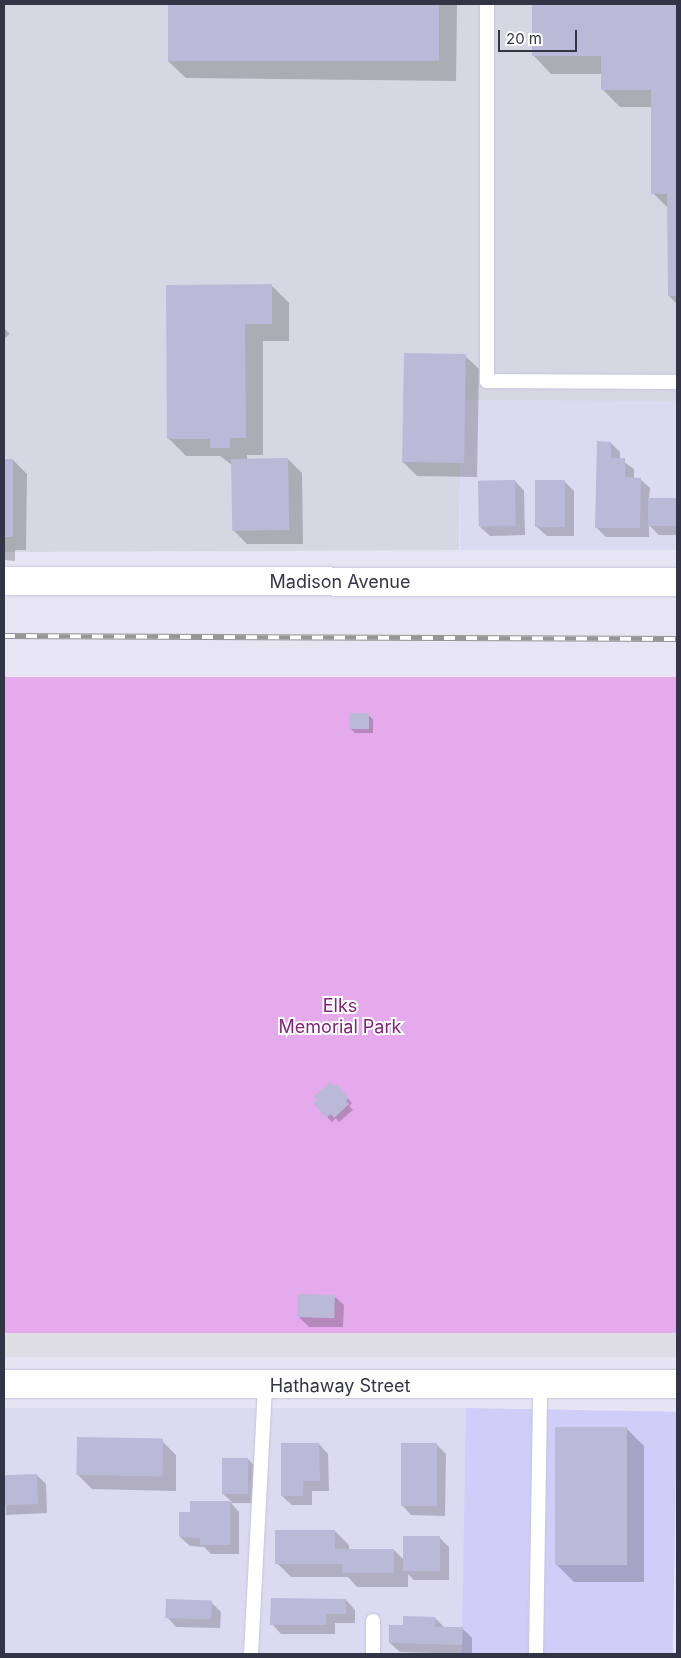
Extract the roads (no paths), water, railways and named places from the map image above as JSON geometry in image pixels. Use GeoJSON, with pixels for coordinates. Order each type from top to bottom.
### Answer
{"type":"FeatureCollection","features":[{"type":"Feature","properties":{"kind":"street","name":"Madison Avenue"},"geometry":{"type":"LineString","coordinates":[[4,581],[677,582]]}},
{"type":"Feature","properties":{"kind":"street","name":"Hathaway Street"},"geometry":{"type":"LineString","coordinates":[[4,1384],[264,1386],[677,1384]]}},
{"type":"Feature","properties":{"kind":"lane"},"geometry":{"type":"LineString","coordinates":[[486,4],[487,381],[677,382]]}},
{"type":"Feature","properties":{"kind":"lane"},"geometry":{"type":"LineString","coordinates":[[536,1654],[540,1385]]}},
{"type":"Feature","properties":{"kind":"lane"},"geometry":{"type":"LineString","coordinates":[[251,1654],[264,1386]]}},
{"type":"Feature","properties":{"kind":"lane"},"geometry":{"type":"LineString","coordinates":[[373,1621],[373,1654]]}},
{"type":"Feature","properties":{"kind":"railway"},"geometry":{"type":"LineString","coordinates":[[4,636],[677,639]]}},
{"type":"Feature","properties":{"kind":"park label","name":"Elks Memorial Park"},"geometry":{"type":"Point","coordinates":[340,1017]}}]}
